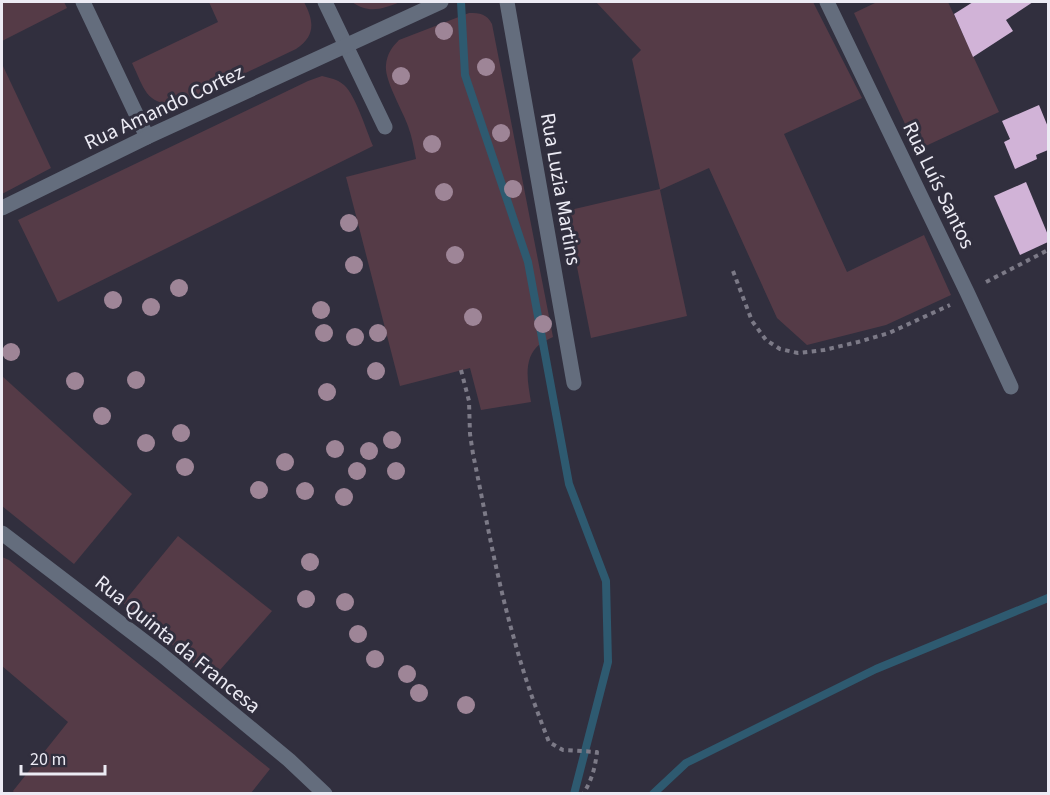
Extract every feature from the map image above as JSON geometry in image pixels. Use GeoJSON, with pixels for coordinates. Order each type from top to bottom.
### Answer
{"type":"FeatureCollection","features":[{"type":"Feature","properties":{"kind":"street"},"geometry":{"type":"LineString","coordinates":[[83,2],[147,138]]}},
{"type":"Feature","properties":{"kind":"street"},"geometry":{"type":"LineString","coordinates":[[325,2],[385,127]]}},
{"type":"Feature","properties":{"kind":"street","name":"Rua Amando Cortez"},"geometry":{"type":"LineString","coordinates":[[2,208],[441,2]]}},
{"type":"Feature","properties":{"kind":"street","name":"Rua Luzia Martins"},"geometry":{"type":"LineString","coordinates":[[507,2],[574,383]]}},
{"type":"Feature","properties":{"kind":"street","name":"Rua Luís Santos"},"geometry":{"type":"LineString","coordinates":[[827,2],[1011,387]]}},
{"type":"Feature","properties":{"kind":"street","name":"Rua Quinta da Francesa"},"geometry":{"type":"LineString","coordinates":[[2,533],[162,655],[289,760],[325,794]]}},
{"type":"Feature","properties":{"kind":"path"},"geometry":{"type":"LineString","coordinates":[[733,271],[752,321],[766,340],[780,349],[798,353],[824,350],[888,333],[955,303],[967,292],[1048,250]]}},
{"type":"Feature","properties":{"kind":"path"},"geometry":{"type":"LineString","coordinates":[[461,370],[468,401],[470,434],[498,574],[514,641],[533,700],[549,742],[563,750],[597,752],[591,782],[583,794]]}},
{"type":"Feature","properties":{"kind":"shaded area"},"geometry":{"type":"Polygon","coordinates":[[[2,2],[64,2],[67,8],[2,41],[2,2]]]}},
{"type":"Feature","properties":{"kind":"shaded area"},"geometry":{"type":"Polygon","coordinates":[[[209,2],[304,2],[310,16],[310,33],[296,49],[180,104],[169,104],[153,99],[144,88],[132,63],[218,22],[209,2]]]}},
{"type":"Feature","properties":{"kind":"shaded area"},"geometry":{"type":"Polygon","coordinates":[[[352,2],[400,2],[388,7],[370,9],[352,2]]]}},
{"type":"Feature","properties":{"kind":"shaded area"},"geometry":{"type":"Polygon","coordinates":[[[596,2],[813,2],[862,98],[784,134],[847,272],[924,235],[951,295],[886,325],[807,345],[777,318],[709,168],[660,190],[687,316],[591,338],[566,211],[660,189],[632,59],[641,50],[596,2]]]}},
{"type":"Feature","properties":{"kind":"shaded area"},"geometry":{"type":"Polygon","coordinates":[[[877,2],[948,2],[999,112],[917,150],[854,13],[877,2]]]}},
{"type":"Feature","properties":{"kind":"shaded area"},"geometry":{"type":"Polygon","coordinates":[[[469,13],[483,15],[492,24],[553,337],[534,350],[528,363],[531,402],[481,410],[470,368],[400,386],[346,177],[416,159],[408,126],[388,79],[387,57],[399,40],[469,13]]]}},
{"type":"Feature","properties":{"kind":"shaded area"},"geometry":{"type":"Polygon","coordinates":[[[2,64],[51,168],[2,194],[2,64]]]}},
{"type":"Feature","properties":{"kind":"shaded area"},"geometry":{"type":"Polygon","coordinates":[[[322,76],[339,81],[348,90],[357,105],[373,146],[58,302],[18,220],[322,76]]]}},
{"type":"Feature","properties":{"kind":"shaded area"},"geometry":{"type":"Polygon","coordinates":[[[2,376],[132,494],[74,564],[2,506],[2,376]]]}},
{"type":"Feature","properties":{"kind":"shaded area"},"geometry":{"type":"Polygon","coordinates":[[[178,536],[272,611],[212,679],[123,603],[178,536]]]}},
{"type":"Feature","properties":{"kind":"shaded area"},"geometry":{"type":"Polygon","coordinates":[[[2,557],[9,560],[270,769],[251,793],[15,794],[13,791],[68,722],[2,666],[2,557]]]}},
{"type":"Feature","properties":{"kind":"building"},"geometry":{"type":"Polygon","coordinates":[[[973,2],[1033,2],[1006,20],[1013,31],[973,57],[954,14],[973,2]]]}},
{"type":"Feature","properties":{"kind":"building"},"geometry":{"type":"Polygon","coordinates":[[[1039,105],[1048,127],[1048,150],[1036,155],[1037,159],[1015,169],[1004,142],[1010,139],[1002,121],[1039,105]]]}},
{"type":"Feature","properties":{"kind":"building"},"geometry":{"type":"Polygon","coordinates":[[[1026,182],[1048,235],[1048,242],[1020,255],[994,196],[1026,182]]]}},
{"type":"Feature","properties":{"kind":"waterway"},"geometry":{"type":"LineString","coordinates":[[461,2],[465,75],[528,262],[569,484],[606,581],[608,662],[574,794]]}},
{"type":"Feature","properties":{"kind":"waterway"},"geometry":{"type":"LineString","coordinates":[[653,794],[686,763],[876,669],[1048,598]]}}]}
